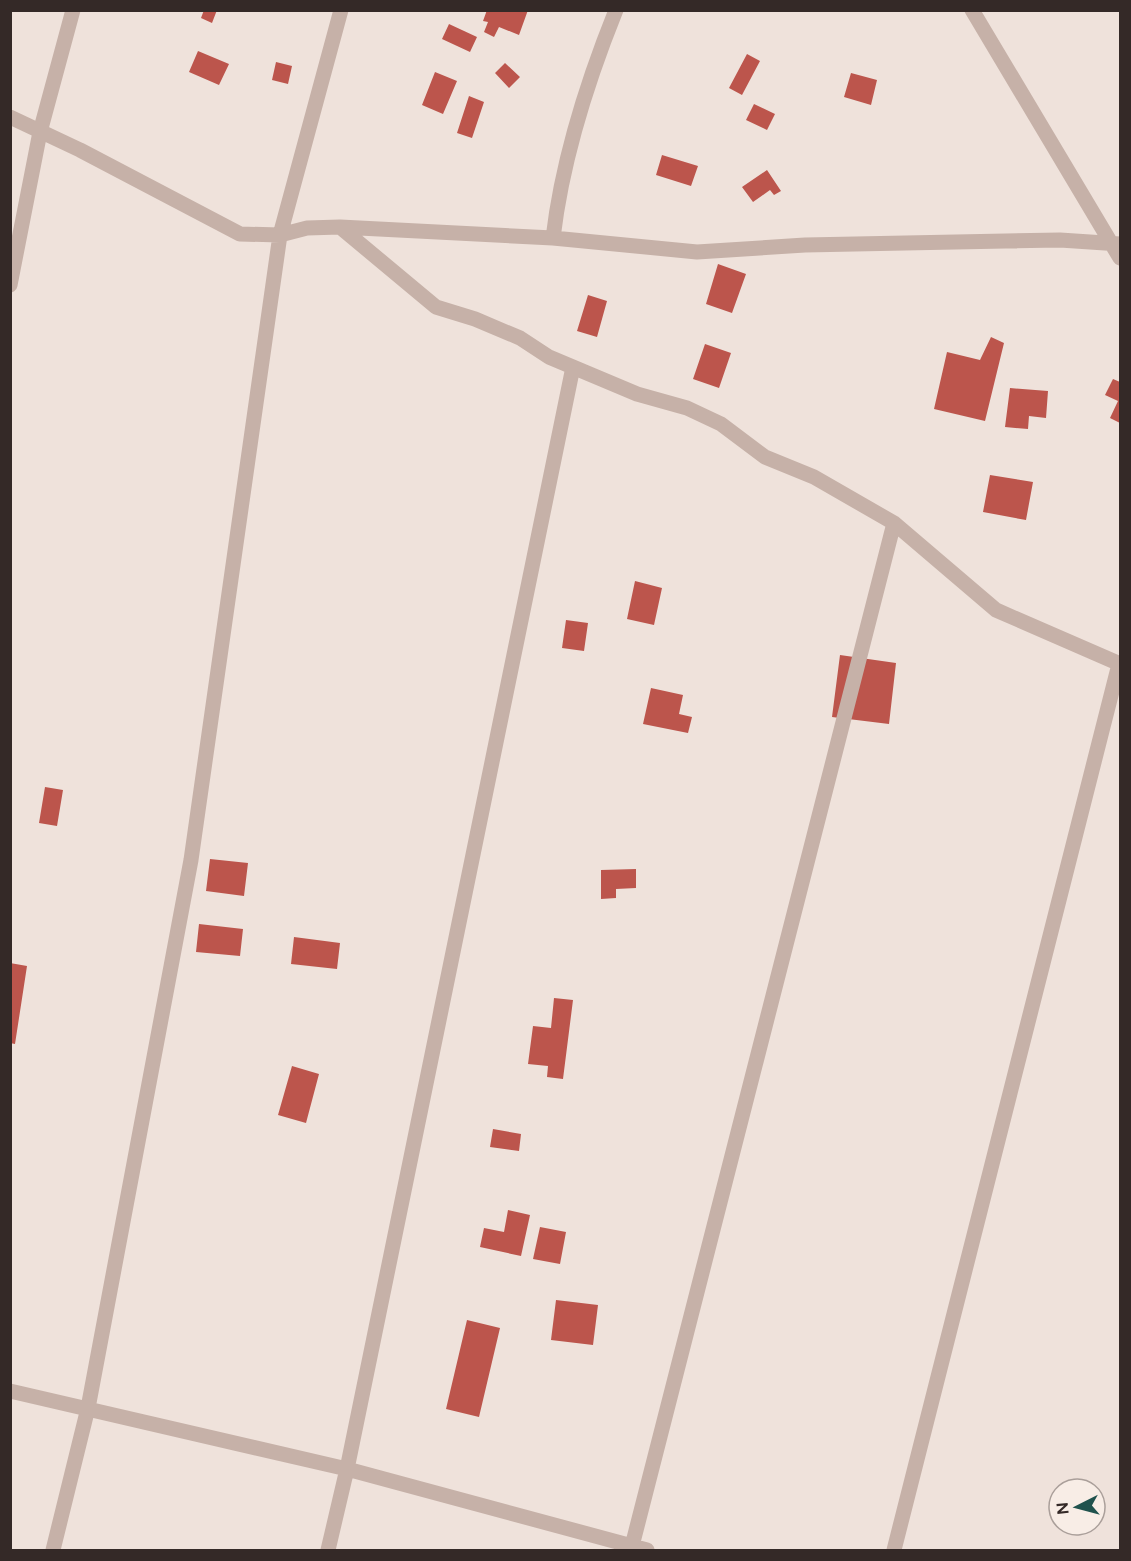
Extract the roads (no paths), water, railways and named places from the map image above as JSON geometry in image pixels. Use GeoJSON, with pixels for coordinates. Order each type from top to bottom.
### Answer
{"type":"FeatureCollection","features":[{"type":"Feature","properties":{"kind":"street"},"geometry":{"type":"LineString","coordinates":[[10,285],[40,132],[73,10]]}},
{"type":"Feature","properties":{"kind":"street"},"geometry":{"type":"LineString","coordinates":[[53,1551],[88,1408],[190,860],[280,235],[341,10]]}},
{"type":"Feature","properties":{"kind":"street"},"geometry":{"type":"LineString","coordinates":[[553,238],[556,207],[579,118],[616,10]]}},
{"type":"Feature","properties":{"kind":"street"},"geometry":{"type":"LineString","coordinates":[[972,10],[1115,244],[1120,258]]}},
{"type":"Feature","properties":{"kind":"street"},"geometry":{"type":"LineString","coordinates":[[10,117],[80,150],[240,234],[280,235],[307,228],[340,227],[553,238],[697,252],[816,244],[1060,240],[1115,244]]}},
{"type":"Feature","properties":{"kind":"street"},"geometry":{"type":"LineString","coordinates":[[340,227],[436,307],[475,318],[520,338],[549,357],[637,394],[687,408],[721,424],[765,458],[814,477],[894,523],[996,610],[1120,664],[894,1551]]}},
{"type":"Feature","properties":{"kind":"street"},"geometry":{"type":"LineString","coordinates":[[328,1551],[347,1469],[573,367]]}},
{"type":"Feature","properties":{"kind":"street"},"geometry":{"type":"LineString","coordinates":[[10,1391],[347,1469],[637,1549],[894,523]]}}]}
